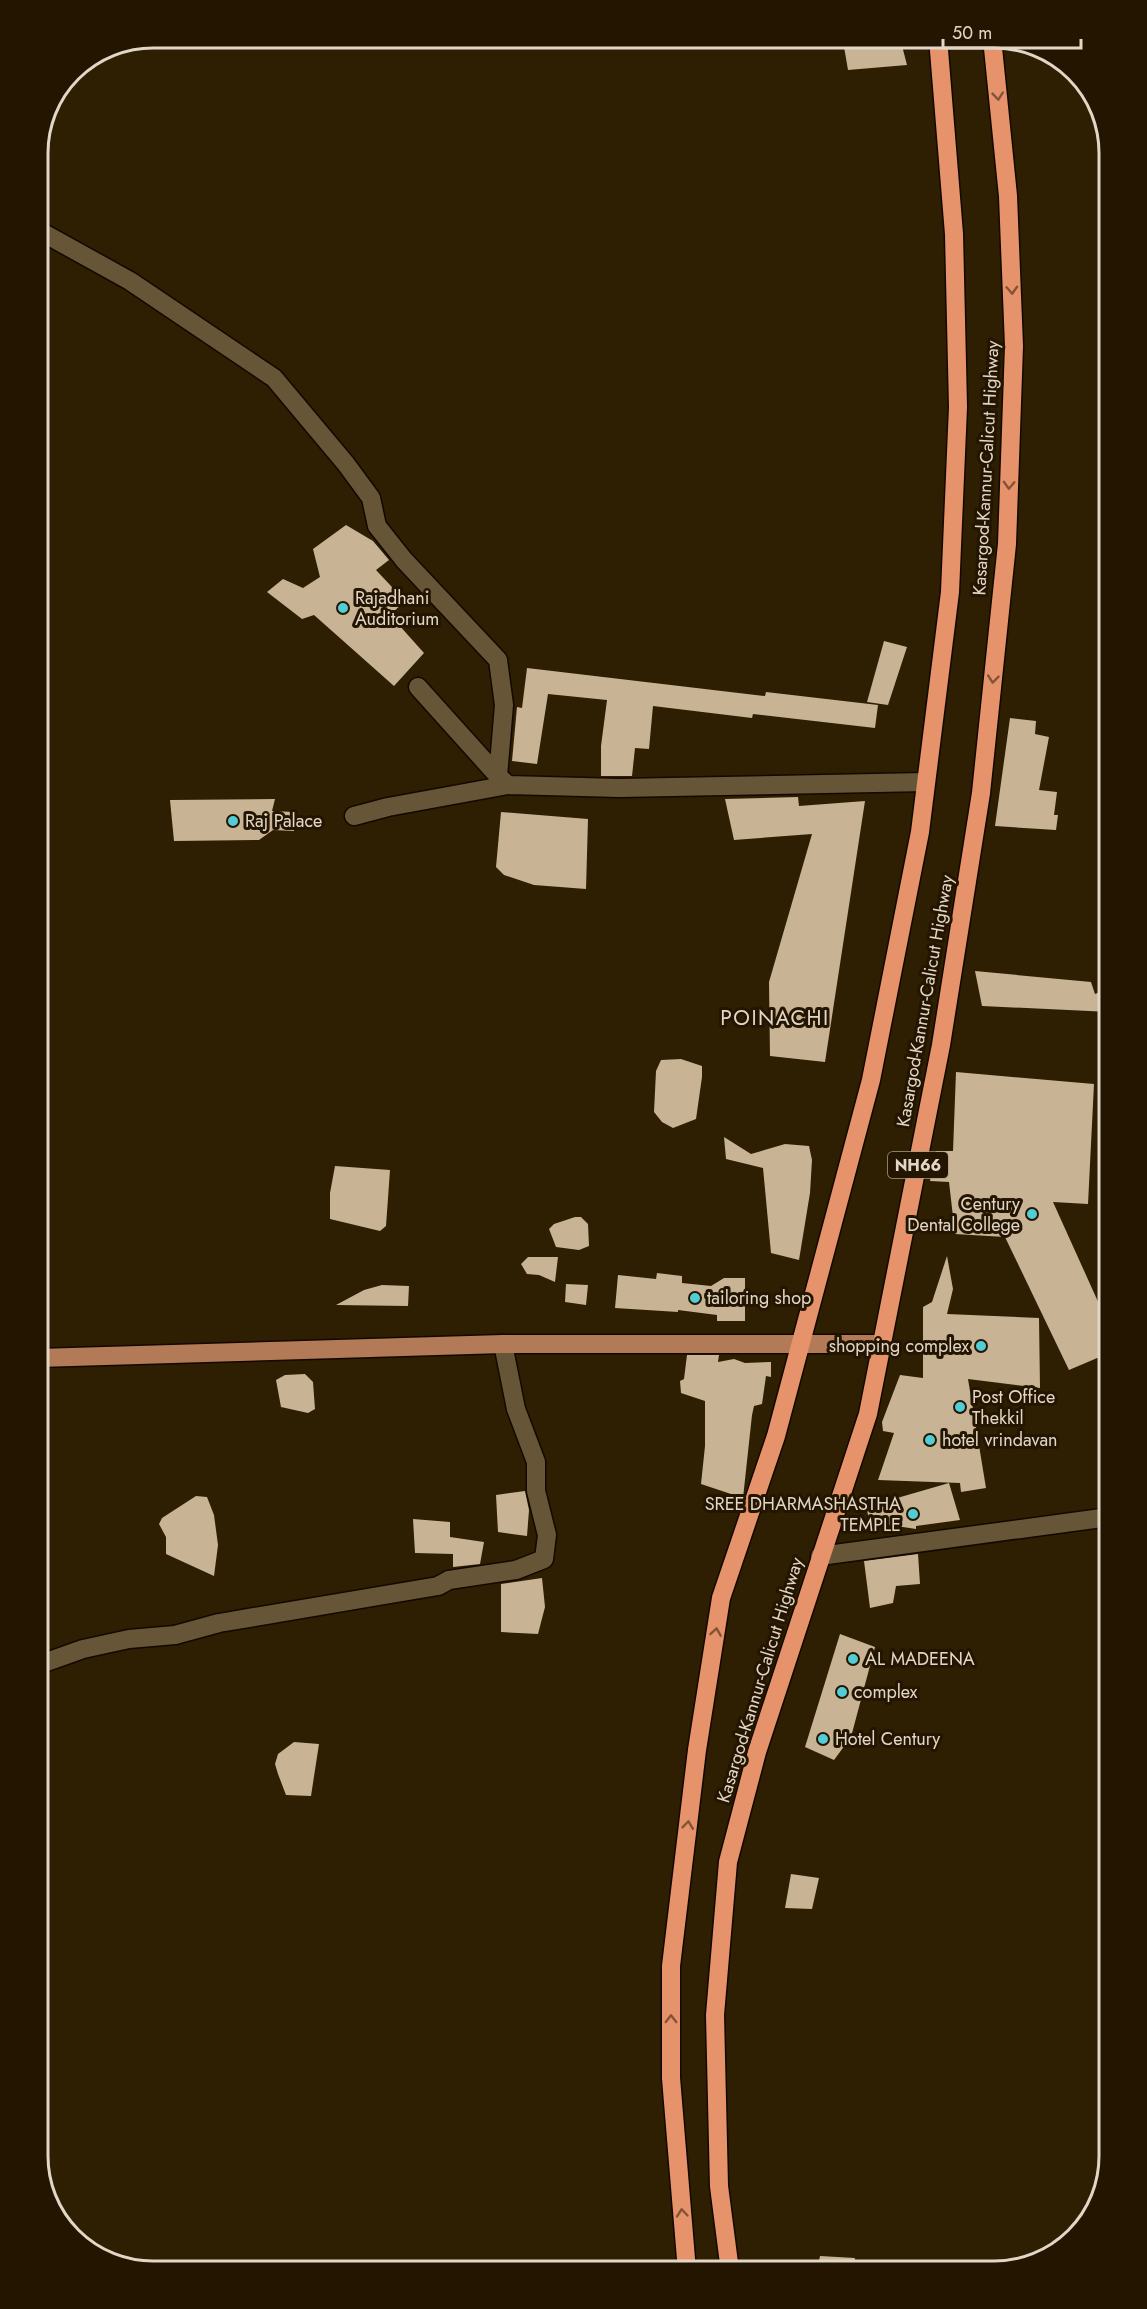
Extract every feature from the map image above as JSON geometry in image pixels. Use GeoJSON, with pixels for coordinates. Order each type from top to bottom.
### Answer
{"type":"FeatureCollection","features":[{"type":"Feature","properties":{"kind":"highway","name":"Kasargod-Kannur-Calicut Highway"},"geometry":{"type":"LineString","coordinates":[[686,2261],[671,2078],[671,1966],[697,1750],[721,1598],[776,1436],[871,1080],[920,832],[950,592],[958,407],[954,234],[939,48]]}},
{"type":"Feature","properties":{"kind":"highway","name":"Kasargod-Kannur-Calicut Highway"},"geometry":{"type":"LineString","coordinates":[[728,2261],[719,2186],[715,2015],[728,1862],[757,1752],[868,1414],[941,1045],[981,793],[1007,544],[1014,346],[1008,196],[993,48]]}},
{"type":"Feature","properties":{"kind":"main road"},"geometry":{"type":"LineString","coordinates":[[48,1358],[503,1344],[883,1344]]}},
{"type":"Feature","properties":{"kind":"street"},"geometry":{"type":"LineString","coordinates":[[48,236],[130,281],[274,378],[339,455],[371,498],[377,526],[383,534],[404,560],[498,660],[504,705],[503,781]]}},
{"type":"Feature","properties":{"kind":"street"},"geometry":{"type":"LineString","coordinates":[[418,687],[503,781]]}},
{"type":"Feature","properties":{"kind":"street"},"geometry":{"type":"LineString","coordinates":[[354,816],[503,781],[620,788],[926,782]]}},
{"type":"Feature","properties":{"kind":"street"},"geometry":{"type":"LineString","coordinates":[[48,1662],[106,1644],[175,1635],[219,1623],[438,1586],[449,1580],[516,1570],[544,1559],[547,1535],[537,1502],[536,1462],[516,1409],[503,1344]]}},
{"type":"Feature","properties":{"kind":"street"},"geometry":{"type":"LineString","coordinates":[[820,1556],[1099,1518]]}},
{"type":"Feature","properties":{"kind":"building"},"geometry":{"type":"Polygon","coordinates":[[[844,48],[903,48],[907,65],[848,70],[844,48]]]}},
{"type":"Feature","properties":{"kind":"building","name":"Rajadhani Auditorium"},"geometry":{"type":"Polygon","coordinates":[[[346,525],[373,541],[389,560],[376,570],[405,601],[390,615],[424,653],[394,686],[314,615],[302,619],[267,592],[283,579],[303,588],[320,577],[313,549],[346,525]]]}},
{"type":"Feature","properties":{"kind":"building"},"geometry":{"type":"Polygon","coordinates":[[[884,641],[907,647],[888,705],[867,702],[884,641]]]}},
{"type":"Feature","properties":{"kind":"building"},"geometry":{"type":"Polygon","coordinates":[[[527,668],[765,696],[766,692],[878,705],[875,728],[753,714],[752,718],[653,706],[649,749],[635,748],[632,776],[601,776],[601,746],[607,700],[548,694],[537,764],[512,761],[517,707],[522,708],[527,668]]]}},
{"type":"Feature","properties":{"kind":"building"},"geometry":{"type":"Polygon","coordinates":[[[1010,718],[1036,721],[1035,734],[1049,737],[1039,790],[1057,792],[1054,815],[1058,815],[1056,830],[995,826],[1010,718]]]}},
{"type":"Feature","properties":{"kind":"building"},"geometry":{"type":"Polygon","coordinates":[[[798,797],[799,806],[865,801],[825,1062],[770,1056],[769,982],[812,834],[734,840],[725,799],[798,797]]]}},
{"type":"Feature","properties":{"kind":"building","name":"Raj Palace"},"geometry":{"type":"Polygon","coordinates":[[[275,799],[272,811],[293,812],[294,831],[273,830],[259,840],[174,841],[170,800],[275,799]]]}},
{"type":"Feature","properties":{"kind":"building"},"geometry":{"type":"Polygon","coordinates":[[[501,812],[588,819],[586,889],[534,885],[504,875],[496,867],[501,812]]]}},
{"type":"Feature","properties":{"kind":"building"},"geometry":{"type":"Polygon","coordinates":[[[975,971],[1091,982],[1095,994],[1099,992],[1099,1011],[982,1006],[975,971]]]}},
{"type":"Feature","properties":{"kind":"building"},"geometry":{"type":"Polygon","coordinates":[[[681,1059],[702,1066],[702,1077],[696,1119],[673,1128],[662,1122],[654,1112],[656,1071],[661,1060],[681,1059]]]}},
{"type":"Feature","properties":{"kind":"building"},"geometry":{"type":"Polygon","coordinates":[[[956,1072],[1094,1084],[1088,1204],[1053,1202],[1099,1304],[1099,1357],[1069,1370],[1005,1237],[955,1234],[949,1182],[930,1181],[936,1151],[953,1151],[956,1072]]]}},
{"type":"Feature","properties":{"kind":"building"},"geometry":{"type":"Polygon","coordinates":[[[724,1137],[751,1154],[785,1144],[809,1146],[812,1160],[810,1193],[799,1260],[771,1253],[763,1168],[726,1159],[724,1137]]]}},
{"type":"Feature","properties":{"kind":"building"},"geometry":{"type":"Polygon","coordinates":[[[335,1166],[390,1170],[386,1226],[380,1231],[330,1219],[330,1193],[335,1166]]]}},
{"type":"Feature","properties":{"kind":"building"},"geometry":{"type":"Polygon","coordinates":[[[581,1217],[588,1224],[589,1246],[579,1250],[556,1247],[549,1229],[554,1224],[581,1217]]]}},
{"type":"Feature","properties":{"kind":"building"},"geometry":{"type":"Polygon","coordinates":[[[947,1256],[953,1289],[947,1314],[1039,1318],[1040,1388],[968,1379],[986,1488],[961,1492],[960,1483],[878,1480],[894,1433],[883,1431],[882,1422],[900,1375],[923,1378],[923,1307],[932,1302],[947,1256]]]}},
{"type":"Feature","properties":{"kind":"building"},"geometry":{"type":"Polygon","coordinates":[[[528,1257],[558,1257],[555,1282],[539,1275],[527,1274],[521,1264],[528,1257]]]}},
{"type":"Feature","properties":{"kind":"building"},"geometry":{"type":"Polygon","coordinates":[[[657,1273],[682,1276],[682,1283],[711,1286],[724,1278],[745,1278],[745,1321],[717,1321],[717,1315],[678,1310],[678,1312],[615,1308],[618,1275],[656,1279],[657,1273]]]}},
{"type":"Feature","properties":{"kind":"building"},"geometry":{"type":"Polygon","coordinates":[[[566,1284],[588,1285],[586,1305],[565,1302],[566,1284]]]}},
{"type":"Feature","properties":{"kind":"building"},"geometry":{"type":"Polygon","coordinates":[[[382,1285],[409,1286],[408,1306],[336,1305],[364,1290],[382,1285]]]}},
{"type":"Feature","properties":{"kind":"building"},"geometry":{"type":"Polygon","coordinates":[[[687,1355],[719,1355],[718,1362],[734,1359],[745,1363],[771,1362],[771,1377],[766,1376],[762,1404],[754,1406],[752,1415],[743,1498],[701,1484],[705,1446],[705,1401],[681,1393],[680,1381],[684,1379],[687,1355]]]}},
{"type":"Feature","properties":{"kind":"building"},"geometry":{"type":"Polygon","coordinates":[[[305,1374],[313,1382],[315,1409],[308,1413],[281,1407],[276,1380],[285,1375],[305,1374]]]}},
{"type":"Feature","properties":{"kind":"building","name":"SREE DHARMASHASTHA TEMPLE"},"geometry":{"type":"Polygon","coordinates":[[[949,1483],[960,1520],[916,1526],[916,1529],[870,1522],[866,1507],[949,1483]]]}},
{"type":"Feature","properties":{"kind":"building"},"geometry":{"type":"Polygon","coordinates":[[[525,1491],[529,1510],[527,1536],[498,1532],[496,1495],[525,1491]]]}},
{"type":"Feature","properties":{"kind":"building"},"geometry":{"type":"Polygon","coordinates":[[[196,1496],[207,1497],[214,1515],[218,1545],[214,1576],[166,1554],[166,1537],[159,1524],[162,1518],[196,1496]]]}},
{"type":"Feature","properties":{"kind":"building"},"geometry":{"type":"Polygon","coordinates":[[[413,1519],[450,1522],[450,1537],[484,1542],[480,1564],[453,1567],[453,1554],[415,1553],[413,1519]]]}},
{"type":"Feature","properties":{"kind":"building"},"geometry":{"type":"Polygon","coordinates":[[[918,1554],[920,1584],[896,1586],[893,1603],[870,1608],[864,1561],[918,1554]]]}},
{"type":"Feature","properties":{"kind":"building"},"geometry":{"type":"Polygon","coordinates":[[[542,1578],[545,1607],[538,1634],[501,1632],[501,1584],[542,1578]]]}},
{"type":"Feature","properties":{"kind":"building","name":"complex"},"geometry":{"type":"Polygon","coordinates":[[[840,1634],[875,1647],[851,1737],[834,1760],[805,1747],[840,1634]]]}},
{"type":"Feature","properties":{"kind":"building"},"geometry":{"type":"Polygon","coordinates":[[[294,1742],[319,1744],[311,1796],[286,1795],[278,1774],[275,1764],[278,1754],[294,1742]]]}},
{"type":"Feature","properties":{"kind":"building"},"geometry":{"type":"Polygon","coordinates":[[[791,1874],[819,1878],[812,1909],[785,1908],[791,1874]]]}},
{"type":"Feature","properties":{"kind":"building"},"geometry":{"type":"Polygon","coordinates":[[[820,2256],[855,2258],[855,2261],[819,2261],[820,2256]]]}},
{"type":"Feature","properties":{"kind":"place","name":"Rajadhani Auditorium"},"geometry":{"type":"Point","coordinates":[343,608]}},
{"type":"Feature","properties":{"kind":"place","name":"Raj Palace"},"geometry":{"type":"Point","coordinates":[233,821]}},
{"type":"Feature","properties":{"kind":"place","name":"Century Dental College"},"geometry":{"type":"Point","coordinates":[1032,1214]}},
{"type":"Feature","properties":{"kind":"place","name":"tailoring shop"},"geometry":{"type":"Point","coordinates":[695,1298]}},
{"type":"Feature","properties":{"kind":"place","name":"shopping complex"},"geometry":{"type":"Point","coordinates":[981,1346]}},
{"type":"Feature","properties":{"kind":"place","name":"Post Office Thekkil"},"geometry":{"type":"Point","coordinates":[960,1407]}},
{"type":"Feature","properties":{"kind":"place","name":"hotel vrindavan"},"geometry":{"type":"Point","coordinates":[930,1440]}},
{"type":"Feature","properties":{"kind":"place","name":"SREE DHARMASHASTHA TEMPLE"},"geometry":{"type":"Point","coordinates":[913,1514]}},
{"type":"Feature","properties":{"kind":"place","name":"AL MADEENA"},"geometry":{"type":"Point","coordinates":[853,1659]}},
{"type":"Feature","properties":{"kind":"place","name":"complex"},"geometry":{"type":"Point","coordinates":[842,1692]}},
{"type":"Feature","properties":{"kind":"place","name":"Hotel Century"},"geometry":{"type":"Point","coordinates":[823,1739]}},
{"type":"Feature","properties":{"kind":"district","name":"POINACHI"},"geometry":{"type":"Point","coordinates":[775,1018]}}]}
